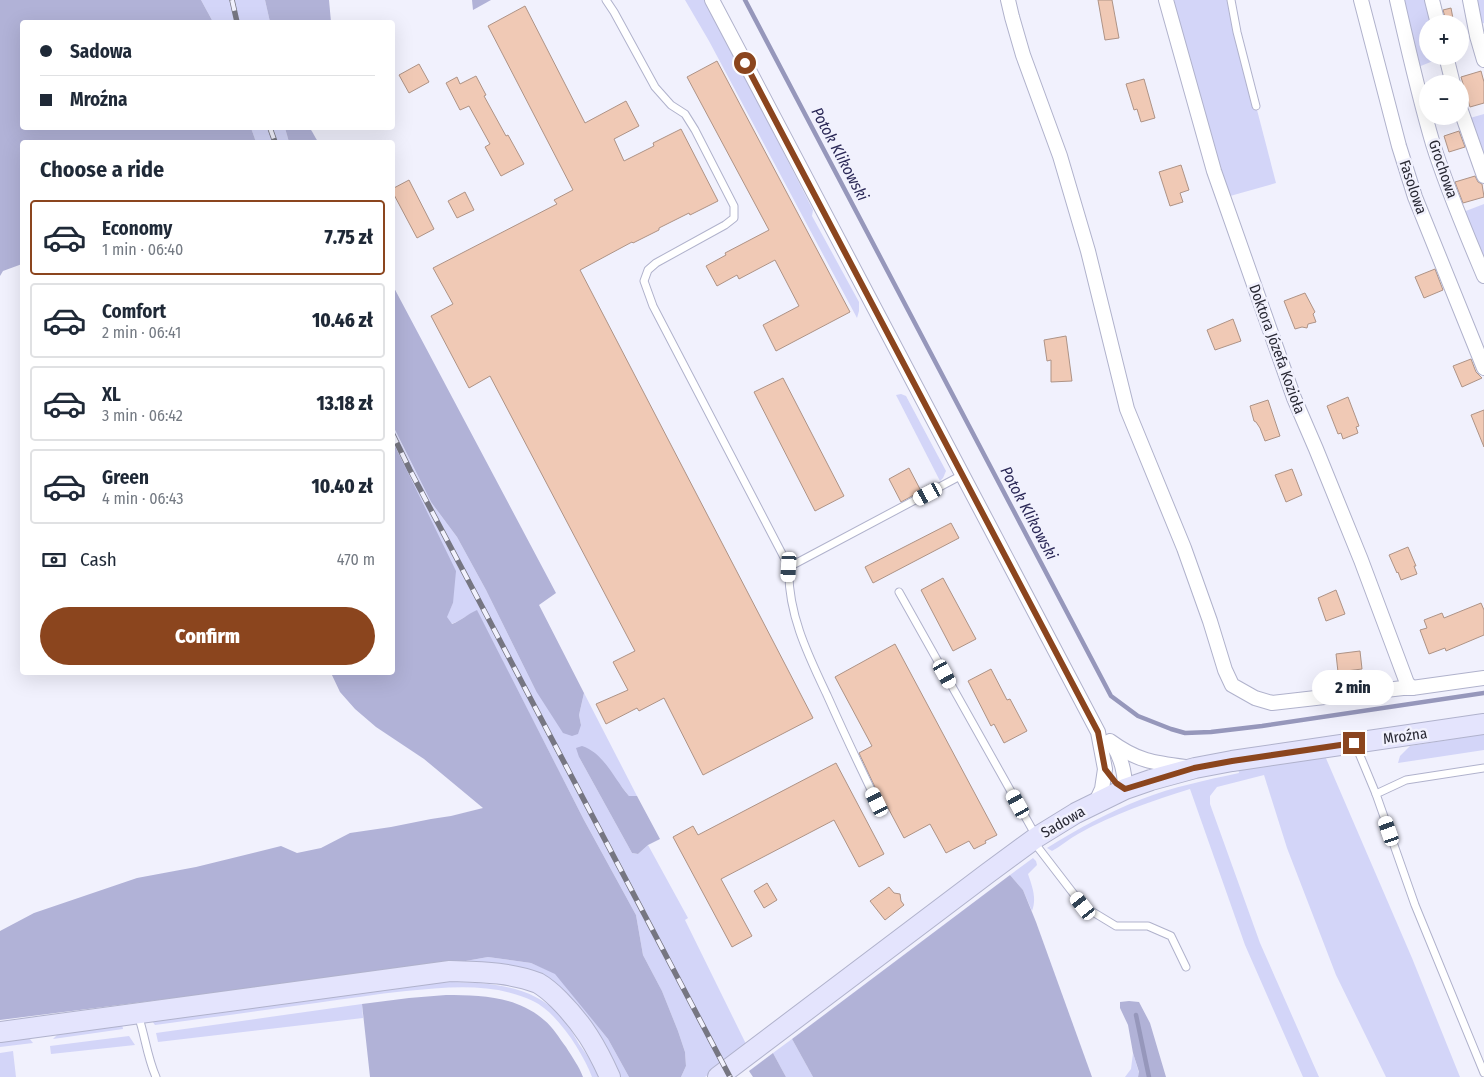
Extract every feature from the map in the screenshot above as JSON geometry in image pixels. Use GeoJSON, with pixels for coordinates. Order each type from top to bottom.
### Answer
{"type":"FeatureCollection","features":[{"type":"Feature","properties":{"kind":"main road","name":"Mroźna"},"geometry":{"type":"LineString","coordinates":[[1094,804],[1125,789],[1194,768],[1241,759],[1484,724]]}},
{"type":"Feature","properties":{"kind":"main road","name":"Sadowa"},"geometry":{"type":"LineString","coordinates":[[718,1077],[1035,839],[1094,804]]}},
{"type":"Feature","properties":{"kind":"main road"},"geometry":{"type":"LineString","coordinates":[[0,1032],[450,971],[483,972],[513,976],[539,984],[553,994],[573,1014],[590,1037],[610,1077]]}},
{"type":"Feature","properties":{"kind":"street","name":"Sadowa"},"geometry":{"type":"LineString","coordinates":[[712,0],[1098,732],[1105,769],[1102,789],[1094,804]]}},
{"type":"Feature","properties":{"kind":"street"},"geometry":{"type":"LineString","coordinates":[[1008,0],[1023,56],[1069,185],[1088,251],[1127,409],[1184,548],[1210,621],[1224,670],[1232,685],[1255,698],[1272,703],[1484,678]]}},
{"type":"Feature","properties":{"kind":"street","name":"Doktora Józefa Kozioła"},"geometry":{"type":"LineString","coordinates":[[1166,0],[1214,172],[1294,398],[1361,560],[1407,683],[1412,688]]}},
{"type":"Feature","properties":{"kind":"street","name":"Fasolowa"},"geometry":{"type":"LineString","coordinates":[[1361,0],[1399,146],[1415,198],[1484,368]]}},
{"type":"Feature","properties":{"kind":"street","name":"Grochowa"},"geometry":{"type":"LineString","coordinates":[[1397,0],[1408,50],[1434,146],[1458,214],[1484,276]]}},
{"type":"Feature","properties":{"kind":"street"},"geometry":{"type":"LineString","coordinates":[[1432,0],[1436,15]]}},
{"type":"Feature","properties":{"kind":"street"},"geometry":{"type":"LineString","coordinates":[[1470,0],[1484,60]]}},
{"type":"Feature","properties":{"kind":"street"},"geometry":{"type":"LineString","coordinates":[[1466,125],[1484,176]]}},
{"type":"Feature","properties":{"kind":"street"},"geometry":{"type":"LineString","coordinates":[[1098,732],[1137,758],[1157,764],[1194,768]]}},
{"type":"Feature","properties":{"kind":"street"},"geometry":{"type":"LineString","coordinates":[[1110,741],[1123,765],[1125,789]]}},
{"type":"Feature","properties":{"kind":"street"},"geometry":{"type":"LineString","coordinates":[[1105,769],[1116,783],[1125,789]]}},
{"type":"Feature","properties":{"kind":"lane"},"geometry":{"type":"LineString","coordinates":[[606,0],[655,87],[671,105],[685,114],[695,130],[734,206],[734,218],[725,225],[656,263],[648,270],[644,281],[653,306],[789,567],[788,584],[795,617],[809,657],[877,802]]}},
{"type":"Feature","properties":{"kind":"lane"},"geometry":{"type":"LineString","coordinates":[[1230,0],[1256,106]]}},
{"type":"Feature","properties":{"kind":"lane"},"geometry":{"type":"LineString","coordinates":[[789,567],[962,475]]}},
{"type":"Feature","properties":{"kind":"lane"},"geometry":{"type":"LineString","coordinates":[[899,592],[1035,839],[1083,906],[1116,926],[1148,926],[1171,936],[1186,967]]}},
{"type":"Feature","properties":{"kind":"lane"},"geometry":{"type":"LineString","coordinates":[[1354,743],[1376,794],[1415,904],[1484,1073]]}},
{"type":"Feature","properties":{"kind":"lane"},"geometry":{"type":"LineString","coordinates":[[1376,794],[1406,780],[1484,768]]}},
{"type":"Feature","properties":{"kind":"lane"},"geometry":{"type":"LineString","coordinates":[[137,1013],[143,1030],[151,1067],[156,1077]]}},
{"type":"Feature","properties":{"kind":"shaded area"},"geometry":{"type":"Polygon","coordinates":[[[0,0],[201,0],[212,20],[20,20],[20,130],[252,130],[255,140],[20,140],[20,265],[3,271],[0,276],[0,0]]]}},
{"type":"Feature","properties":{"kind":"shaded area"},"geometry":{"type":"Polygon","coordinates":[[[201,0],[265,0],[270,20],[212,20],[201,0]]]}},
{"type":"Feature","properties":{"kind":"shaded area"},"geometry":{"type":"Polygon","coordinates":[[[265,0],[329,0],[331,20],[270,20],[265,0]]]}},
{"type":"Feature","properties":{"kind":"shaded area"},"geometry":{"type":"Polygon","coordinates":[[[472,0],[491,0],[473,10],[472,0]]]}},
{"type":"Feature","properties":{"kind":"shaded area"},"geometry":{"type":"Polygon","coordinates":[[[685,0],[705,0],[813,210],[812,216],[859,302],[857,318],[709,41],[685,0]]]}},
{"type":"Feature","properties":{"kind":"shaded area"},"geometry":{"type":"Polygon","coordinates":[[[1175,0],[1231,0],[1237,33],[1276,183],[1223,198],[1166,2],[1175,0]]]}},
{"type":"Feature","properties":{"kind":"shaded area"},"geometry":{"type":"Polygon","coordinates":[[[1397,0],[1432,0],[1436,15],[1419,15],[1419,65],[1423,65],[1413,69],[1397,0]]]}},
{"type":"Feature","properties":{"kind":"shaded area"},"geometry":{"type":"Polygon","coordinates":[[[1470,0],[1484,0],[1484,23],[1475,25],[1470,0]]]}},
{"type":"Feature","properties":{"kind":"shaded area"},"geometry":{"type":"Polygon","coordinates":[[[1484,114],[1484,176],[1465,125],[1469,125],[1469,118],[1484,114]]]}},
{"type":"Feature","properties":{"kind":"shaded area"},"geometry":{"type":"Polygon","coordinates":[[[252,130],[286,130],[288,140],[255,140],[252,130]]]}},
{"type":"Feature","properties":{"kind":"shaded area"},"geometry":{"type":"Polygon","coordinates":[[[286,130],[311,130],[317,140],[288,140],[286,130]]]}},
{"type":"Feature","properties":{"kind":"shaded area"},"geometry":{"type":"Polygon","coordinates":[[[1484,204],[1484,276],[1458,214],[1484,204]]]}},
{"type":"Feature","properties":{"kind":"shaded area"},"geometry":{"type":"Polygon","coordinates":[[[395,290],[556,593],[539,605],[584,693],[579,715],[581,725],[578,734],[572,736],[563,733],[536,691],[486,590],[457,537],[431,502],[395,430],[395,290]]]}},
{"type":"Feature","properties":{"kind":"shaded area"},"geometry":{"type":"Polygon","coordinates":[[[896,395],[906,396],[946,471],[940,481],[896,395]]]}},
{"type":"Feature","properties":{"kind":"shaded area"},"geometry":{"type":"Polygon","coordinates":[[[395,431],[431,502],[457,537],[486,590],[536,691],[581,725],[579,715],[584,693],[637,796],[629,796],[621,786],[579,757],[632,853],[638,854],[648,845],[688,918],[685,920],[747,1046],[705,1077],[681,1077],[686,1066],[685,1052],[662,991],[643,955],[636,915],[584,820],[477,611],[451,624],[446,617],[453,603],[417,494],[395,446],[395,431]]]}},
{"type":"Feature","properties":{"kind":"shaded area"},"geometry":{"type":"Polygon","coordinates":[[[395,446],[456,571],[453,603],[447,617],[452,624],[477,610],[584,820],[636,915],[643,955],[662,991],[685,1052],[686,1066],[681,1077],[629,1077],[608,1039],[555,974],[531,963],[488,957],[0,1020],[0,931],[34,913],[137,878],[196,867],[281,846],[297,853],[321,848],[350,833],[451,816],[483,808],[424,759],[376,727],[355,709],[340,692],[332,675],[395,675],[395,446]]]}},
{"type":"Feature","properties":{"kind":"shaded area"},"geometry":{"type":"Polygon","coordinates":[[[1484,734],[1484,750],[1398,763],[1400,756],[1410,746],[1484,734]]]}},
{"type":"Feature","properties":{"kind":"shaded area"},"geometry":{"type":"Polygon","coordinates":[[[582,746],[590,749],[603,760],[629,796],[637,796],[660,839],[648,845],[638,854],[632,853],[579,757],[576,748],[582,746]]]}},
{"type":"Feature","properties":{"kind":"shaded area"},"geometry":{"type":"Polygon","coordinates":[[[1325,756],[1412,958],[1460,1077],[1386,1077],[1336,975],[1287,848],[1264,775],[1217,787],[1210,796],[1210,804],[1260,943],[1319,1077],[1303,1077],[1245,945],[1190,789],[1147,803],[1105,820],[1078,834],[1052,851],[1047,848],[1105,815],[1154,795],[1190,784],[1239,773],[1238,768],[1325,756]]]}},
{"type":"Feature","properties":{"kind":"shaded area"},"geometry":{"type":"Polygon","coordinates":[[[1033,858],[1037,865],[1028,874],[1034,897],[1032,911],[1023,890],[1010,875],[1033,858]]]}},
{"type":"Feature","properties":{"kind":"shaded area"},"geometry":{"type":"Polygon","coordinates":[[[1010,875],[1023,890],[1036,922],[1092,1077],[813,1077],[792,1039],[1010,875]]]}},
{"type":"Feature","properties":{"kind":"shaded area"},"geometry":{"type":"Polygon","coordinates":[[[488,957],[531,963],[555,973],[608,1039],[629,1077],[620,1077],[596,1030],[516,967],[480,962],[460,962],[488,957]]]}},
{"type":"Feature","properties":{"kind":"shaded area"},"geometry":{"type":"Polygon","coordinates":[[[481,983],[510,988],[536,997],[549,1005],[566,1022],[593,1064],[599,1077],[592,1077],[576,1045],[560,1024],[542,1006],[518,995],[486,988],[454,987],[406,991],[155,1025],[152,1021],[419,984],[481,983]]]}},
{"type":"Feature","properties":{"kind":"shaded area"},"geometry":{"type":"Polygon","coordinates":[[[446,995],[498,998],[533,1012],[556,1033],[580,1069],[583,1077],[370,1077],[362,1004],[446,995]]]}},
{"type":"Feature","properties":{"kind":"shaded area"},"geometry":{"type":"Polygon","coordinates":[[[1120,1002],[1139,1002],[1150,1023],[1166,1077],[1138,1077],[1139,1072],[1133,1053],[1128,1025],[1120,1008],[1120,1002]]]}},
{"type":"Feature","properties":{"kind":"shaded area"},"geometry":{"type":"Polygon","coordinates":[[[362,1004],[363,1018],[158,1042],[156,1033],[362,1004]]]}},
{"type":"Feature","properties":{"kind":"shaded area"},"geometry":{"type":"Polygon","coordinates":[[[122,1024],[123,1029],[53,1039],[58,1034],[122,1024]]]}},
{"type":"Feature","properties":{"kind":"shaded area"},"geometry":{"type":"Polygon","coordinates":[[[129,1036],[135,1045],[51,1054],[50,1046],[129,1036]]]}},
{"type":"Feature","properties":{"kind":"shaded area"},"geometry":{"type":"Polygon","coordinates":[[[29,1038],[33,1043],[0,1047],[0,1041],[29,1038]]]}},
{"type":"Feature","properties":{"kind":"shaded area"},"geometry":{"type":"Polygon","coordinates":[[[792,1039],[813,1077],[786,1077],[773,1053],[792,1039]]]}},
{"type":"Feature","properties":{"kind":"shaded area"},"geometry":{"type":"Polygon","coordinates":[[[13,1051],[16,1077],[0,1077],[0,1053],[13,1051]]]}},
{"type":"Feature","properties":{"kind":"shaded area"},"geometry":{"type":"Polygon","coordinates":[[[773,1053],[786,1077],[753,1077],[749,1071],[773,1053]]]}},
{"type":"Feature","properties":{"kind":"shaded area"},"geometry":{"type":"Polygon","coordinates":[[[1133,1053],[1139,1073],[1138,1077],[1125,1077],[1131,1069],[1133,1053]]]}},
{"type":"Feature","properties":{"kind":"building"},"geometry":{"type":"Polygon","coordinates":[[[1098,0],[1112,0],[1119,38],[1105,40],[1098,0]]]}},
{"type":"Feature","properties":{"kind":"building"},"geometry":{"type":"Polygon","coordinates":[[[525,6],[585,123],[626,101],[639,126],[614,139],[624,161],[654,146],[653,143],[681,129],[718,201],[659,228],[659,230],[580,270],[813,718],[703,775],[664,698],[639,711],[637,708],[606,724],[596,704],[628,690],[613,662],[635,651],[490,376],[469,388],[431,316],[453,304],[433,268],[557,204],[554,200],[573,190],[488,26],[525,6]]]}},
{"type":"Feature","properties":{"kind":"building"},"geometry":{"type":"Polygon","coordinates":[[[1451,8],[1452,15],[1444,15],[1443,10],[1451,8]]]}},
{"type":"Feature","properties":{"kind":"building"},"geometry":{"type":"Polygon","coordinates":[[[717,61],[850,312],[776,351],[763,325],[799,306],[775,260],[739,279],[737,275],[717,286],[706,266],[726,255],[725,253],[769,230],[687,77],[717,61]]]}},
{"type":"Feature","properties":{"kind":"building"},"geometry":{"type":"Polygon","coordinates":[[[419,64],[429,82],[409,93],[399,75],[419,64]]]}},
{"type":"Feature","properties":{"kind":"building"},"geometry":{"type":"Polygon","coordinates":[[[1481,71],[1484,82],[1484,103],[1470,107],[1468,75],[1481,71]]]}},
{"type":"Feature","properties":{"kind":"building"},"geometry":{"type":"Polygon","coordinates":[[[476,76],[486,95],[484,96],[524,164],[501,176],[485,147],[490,144],[469,106],[460,110],[446,83],[457,77],[460,84],[476,76]]]}},
{"type":"Feature","properties":{"kind":"building"},"geometry":{"type":"Polygon","coordinates":[[[1144,79],[1155,118],[1141,122],[1137,109],[1134,110],[1126,84],[1144,79]]]}},
{"type":"Feature","properties":{"kind":"building"},"geometry":{"type":"Polygon","coordinates":[[[1459,131],[1465,147],[1449,152],[1444,136],[1459,131]]]}},
{"type":"Feature","properties":{"kind":"building"},"geometry":{"type":"Polygon","coordinates":[[[1181,165],[1189,190],[1180,193],[1183,202],[1170,206],[1159,172],[1181,165]]]}},
{"type":"Feature","properties":{"kind":"building"},"geometry":{"type":"Polygon","coordinates":[[[1475,176],[1478,182],[1482,184],[1484,197],[1463,203],[1455,182],[1475,176]]]}},
{"type":"Feature","properties":{"kind":"building"},"geometry":{"type":"Polygon","coordinates":[[[409,180],[434,229],[417,238],[395,197],[395,187],[409,180]]]}},
{"type":"Feature","properties":{"kind":"building"},"geometry":{"type":"Polygon","coordinates":[[[465,192],[474,210],[457,218],[448,201],[465,192]]]}},
{"type":"Feature","properties":{"kind":"building"},"geometry":{"type":"Polygon","coordinates":[[[1435,269],[1443,290],[1424,298],[1415,277],[1435,269]]]}},
{"type":"Feature","properties":{"kind":"building"},"geometry":{"type":"Polygon","coordinates":[[[1305,293],[1315,312],[1313,314],[1316,322],[1308,324],[1307,328],[1295,329],[1284,301],[1305,293]]]}},
{"type":"Feature","properties":{"kind":"building"},"geometry":{"type":"Polygon","coordinates":[[[1233,319],[1241,341],[1215,350],[1207,330],[1233,319]]]}},
{"type":"Feature","properties":{"kind":"building"},"geometry":{"type":"Polygon","coordinates":[[[1066,336],[1072,381],[1051,382],[1051,360],[1047,361],[1044,340],[1066,336]]]}},
{"type":"Feature","properties":{"kind":"building"},"geometry":{"type":"Polygon","coordinates":[[[1471,359],[1476,372],[1482,378],[1462,387],[1453,366],[1471,359]]]}},
{"type":"Feature","properties":{"kind":"building"},"geometry":{"type":"Polygon","coordinates":[[[783,378],[844,496],[815,511],[754,392],[783,378]]]}},
{"type":"Feature","properties":{"kind":"building"},"geometry":{"type":"Polygon","coordinates":[[[1348,397],[1359,426],[1356,427],[1358,433],[1343,439],[1341,433],[1338,434],[1327,406],[1348,397]]]}},
{"type":"Feature","properties":{"kind":"building"},"geometry":{"type":"Polygon","coordinates":[[[1268,400],[1280,436],[1265,441],[1260,428],[1254,421],[1250,406],[1268,400]]]}},
{"type":"Feature","properties":{"kind":"building"},"geometry":{"type":"Polygon","coordinates":[[[1484,410],[1484,447],[1471,415],[1484,410]]]}},
{"type":"Feature","properties":{"kind":"building"},"geometry":{"type":"Polygon","coordinates":[[[909,468],[921,491],[901,502],[889,479],[909,468]]]}},
{"type":"Feature","properties":{"kind":"building"},"geometry":{"type":"Polygon","coordinates":[[[1292,469],[1302,495],[1286,502],[1275,475],[1292,469]]]}},
{"type":"Feature","properties":{"kind":"building"},"geometry":{"type":"Polygon","coordinates":[[[951,523],[959,538],[873,583],[865,567],[951,523]]]}},
{"type":"Feature","properties":{"kind":"building"},"geometry":{"type":"Polygon","coordinates":[[[1408,547],[1416,566],[1414,566],[1417,574],[1401,580],[1389,555],[1408,547]]]}},
{"type":"Feature","properties":{"kind":"building"},"geometry":{"type":"Polygon","coordinates":[[[943,578],[976,639],[953,651],[921,590],[943,578]]]}},
{"type":"Feature","properties":{"kind":"building"},"geometry":{"type":"Polygon","coordinates":[[[1336,590],[1345,614],[1326,621],[1318,598],[1336,590]]]}},
{"type":"Feature","properties":{"kind":"building"},"geometry":{"type":"Polygon","coordinates":[[[1481,603],[1484,610],[1484,635],[1446,651],[1445,648],[1429,654],[1420,630],[1427,628],[1424,620],[1442,613],[1444,618],[1481,603]]]}},
{"type":"Feature","properties":{"kind":"building"},"geometry":{"type":"Polygon","coordinates":[[[895,644],[997,835],[974,849],[969,841],[946,853],[930,824],[904,838],[886,804],[884,805],[882,802],[859,753],[872,746],[835,677],[895,644]]]}},
{"type":"Feature","properties":{"kind":"building"},"geometry":{"type":"Polygon","coordinates":[[[1360,651],[1362,669],[1338,672],[1336,654],[1360,651]]]}},
{"type":"Feature","properties":{"kind":"building"},"geometry":{"type":"Polygon","coordinates":[[[991,669],[1007,700],[1010,699],[1027,731],[1004,743],[994,724],[991,726],[968,681],[991,669]]]}},
{"type":"Feature","properties":{"kind":"building"},"geometry":{"type":"Polygon","coordinates":[[[836,763],[884,854],[859,867],[834,820],[721,879],[752,936],[732,947],[673,837],[693,826],[698,835],[836,763]]]}},
{"type":"Feature","properties":{"kind":"building"},"geometry":{"type":"Polygon","coordinates":[[[767,883],[777,900],[764,908],[754,891],[767,883]]]}},
{"type":"Feature","properties":{"kind":"building"},"geometry":{"type":"Polygon","coordinates":[[[889,887],[894,893],[900,894],[904,905],[885,920],[870,901],[889,887]]]}},
{"type":"Feature","properties":{"kind":"waterway","name":"Potok Klikowski"},"geometry":{"type":"LineString","coordinates":[[745,0],[1111,696],[1138,716],[1185,733],[1262,726],[1484,693]]}},
{"type":"Feature","properties":{"kind":"waterway"},"geometry":{"type":"LineString","coordinates":[[1136,1015],[1149,1077]]}},
{"type":"Feature","properties":{"kind":"railway"},"geometry":{"type":"LineString","coordinates":[[232,0],[237,20]]}},
{"type":"Feature","properties":{"kind":"railway"},"geometry":{"type":"LineString","coordinates":[[271,130],[274,140]]}},
{"type":"Feature","properties":{"kind":"railway"},"geometry":{"type":"LineString","coordinates":[[395,439],[730,1077]]}},
{"type":"Feature","properties":{"kind":"route"},"geometry":{"type":"LineString","coordinates":[[745,63],[1098,732],[1105,769],[1116,783],[1125,789],[1194,768],[1354,743]]}}]}
